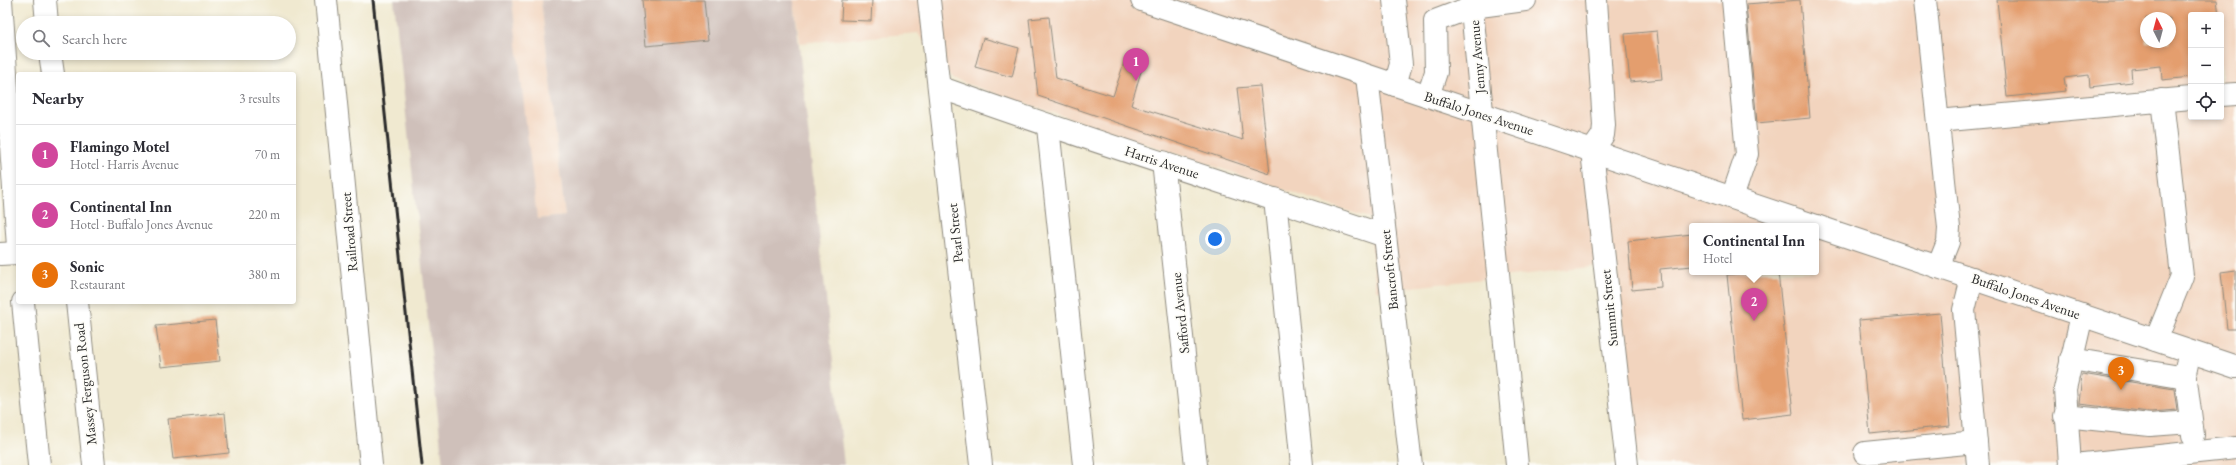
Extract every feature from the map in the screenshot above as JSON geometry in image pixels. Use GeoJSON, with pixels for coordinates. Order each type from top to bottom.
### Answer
{"type":"FeatureCollection","features":[{"type":"Feature","properties":{"kind":"street"},"geometry":{"type":"LineString","coordinates":[[1,0],[11,199],[16,233]]}},
{"type":"Feature","properties":{"kind":"street"},"geometry":{"type":"LineString","coordinates":[[45,0],[46,16]]}},
{"type":"Feature","properties":{"kind":"street","name":"Railroad Street"},"geometry":{"type":"LineString","coordinates":[[326,0],[371,465]]}},
{"type":"Feature","properties":{"kind":"street","name":"Pearl Street"},"geometry":{"type":"LineString","coordinates":[[929,0],[980,465]]}},
{"type":"Feature","properties":{"kind":"street","name":"Buffalo Jones Avenue"},"geometry":{"type":"LineString","coordinates":[[1142,0],[1807,223]]}},
{"type":"Feature","properties":{"kind":"street"},"geometry":{"type":"LineString","coordinates":[[1394,0],[1401,64],[1395,85]]}},
{"type":"Feature","properties":{"kind":"street"},"geometry":{"type":"LineString","coordinates":[[1428,96],[1436,72],[1435,21],[1472,4],[1525,0]]}},
{"type":"Feature","properties":{"kind":"street"},"geometry":{"type":"LineString","coordinates":[[1592,151],[1603,134],[1604,125],[1596,0]]}},
{"type":"Feature","properties":{"kind":"street"},"geometry":{"type":"LineString","coordinates":[[1732,198],[1747,154],[1733,0]]}},
{"type":"Feature","properties":{"kind":"street"},"geometry":{"type":"LineString","coordinates":[[1925,0],[1949,228],[1948,242],[1938,267]]}},
{"type":"Feature","properties":{"kind":"street","name":"Jenny Avenue"},"geometry":{"type":"LineString","coordinates":[[1472,4],[1517,465]]}},
{"type":"Feature","properties":{"kind":"street"},"geometry":{"type":"LineString","coordinates":[[51,60],[53,72]]}},
{"type":"Feature","properties":{"kind":"street","name":"Bancroft Street"},"geometry":{"type":"LineString","coordinates":[[1367,76],[1411,465]]}},
{"type":"Feature","properties":{"kind":"street","name":"Harris Avenue"},"geometry":{"type":"LineString","coordinates":[[939,87],[1048,127],[1163,162],[1385,236]]}},
{"type":"Feature","properties":{"kind":"street"},"geometry":{"type":"LineString","coordinates":[[2224,95],[2236,94]]}},
{"type":"Feature","properties":{"kind":"street"},"geometry":{"type":"LineString","coordinates":[[1938,121],[2188,98]]}},
{"type":"Feature","properties":{"kind":"street"},"geometry":{"type":"LineString","coordinates":[[2156,340],[2182,276],[2162,100]]}},
{"type":"Feature","properties":{"kind":"street"},"geometry":{"type":"LineString","coordinates":[[1048,127],[1084,465]]}},
{"type":"Feature","properties":{"kind":"street","name":"Summit Street"},"geometry":{"type":"LineString","coordinates":[[1592,151],[1627,465]]}},
{"type":"Feature","properties":{"kind":"street","name":"Safford Avenue"},"geometry":{"type":"LineString","coordinates":[[1163,162],[1196,465]]}},
{"type":"Feature","properties":{"kind":"street"},"geometry":{"type":"LineString","coordinates":[[1275,199],[1302,465]]}},
{"type":"Feature","properties":{"kind":"street","name":"Buffalo Jones Avenue"},"geometry":{"type":"LineString","coordinates":[[1819,227],[2236,367]]}},
{"type":"Feature","properties":{"kind":"street"},"geometry":{"type":"LineString","coordinates":[[0,254],[16,253]]}},
{"type":"Feature","properties":{"kind":"street"},"geometry":{"type":"LineString","coordinates":[[1972,278],[1964,310],[1978,465]]}},
{"type":"Feature","properties":{"kind":"street"},"geometry":{"type":"LineString","coordinates":[[23,304],[38,465]]}},
{"type":"Feature","properties":{"kind":"street","name":"Massey Ferguson Road"},"geometry":{"type":"LineString","coordinates":[[77,304],[94,465]]}},
{"type":"Feature","properties":{"kind":"street"},"geometry":{"type":"LineString","coordinates":[[2070,465],[2065,416],[2065,389],[2082,315]]}},
{"type":"Feature","properties":{"kind":"street"},"geometry":{"type":"LineString","coordinates":[[2192,352],[2186,369],[2186,378],[2195,452]]}},
{"type":"Feature","properties":{"kind":"street"},"geometry":{"type":"LineString","coordinates":[[2071,359],[2186,378]]}},
{"type":"Feature","properties":{"kind":"street"},"geometry":{"type":"LineString","coordinates":[[2065,416],[2150,425],[2192,422]]}},
{"type":"Feature","properties":{"kind":"street"},"geometry":{"type":"LineString","coordinates":[[1865,453],[1901,457],[1976,442]]}},
{"type":"Feature","properties":{"kind":"street"},"geometry":{"type":"LineString","coordinates":[[2086,464],[2236,448]]}},
{"type":"Feature","properties":{"kind":"shaded area"},"geometry":{"type":"Polygon","coordinates":[[[394,0],[512,0],[537,219],[565,216],[541,0],[794,0],[844,465],[443,465],[394,0]]]}},
{"type":"Feature","properties":{"kind":"shaded area"},"geometry":{"type":"Polygon","coordinates":[[[512,0],[541,0],[565,216],[536,219],[512,0]]]}},
{"type":"Feature","properties":{"kind":"shaded area"},"geometry":{"type":"Polygon","coordinates":[[[794,0],[2236,0],[2236,465],[1637,465],[1617,264],[1376,291],[1369,218],[952,79],[918,33],[800,43],[794,0]]]}},
{"type":"Feature","properties":{"kind":"building"},"geometry":{"type":"Polygon","coordinates":[[[642,0],[704,0],[708,40],[646,46],[642,0]]]}},
{"type":"Feature","properties":{"kind":"building"},"geometry":{"type":"Polygon","coordinates":[[[842,0],[872,0],[871,21],[841,20],[842,0]]]}},
{"type":"Feature","properties":{"kind":"building"},"geometry":{"type":"Polygon","coordinates":[[[1800,0],[1810,118],[1757,123],[1746,4],[1800,0]]]}},
{"type":"Feature","properties":{"kind":"building"},"geometry":{"type":"Polygon","coordinates":[[[1997,0],[2217,0],[2219,12],[2188,12],[2188,77],[2162,80],[2161,66],[2131,69],[2132,82],[2090,87],[2089,75],[2064,78],[2066,91],[2007,97],[1997,0]]]}},
{"type":"Feature","properties":{"kind":"building"},"geometry":{"type":"Polygon","coordinates":[[[1049,17],[1056,78],[1113,96],[1125,60],[1143,65],[1131,105],[1243,140],[1237,88],[1260,86],[1270,174],[1038,96],[1029,19],[1049,17]]]}},
{"type":"Feature","properties":{"kind":"building"},"geometry":{"type":"Polygon","coordinates":[[[1657,31],[1662,79],[1630,82],[1625,34],[1657,31]]]}},
{"type":"Feature","properties":{"kind":"building"},"geometry":{"type":"Polygon","coordinates":[[[983,38],[1019,48],[1012,77],[975,67],[983,38]]]}},
{"type":"Feature","properties":{"kind":"building"},"geometry":{"type":"Polygon","coordinates":[[[1689,234],[1689,266],[1660,269],[1661,287],[1632,290],[1628,241],[1689,234]]]}},
{"type":"Feature","properties":{"kind":"building"},"geometry":{"type":"Polygon","coordinates":[[[2236,270],[2236,329],[2227,329],[2221,272],[2236,270]]]}},
{"type":"Feature","properties":{"kind":"building"},"geometry":{"type":"Polygon","coordinates":[[[1727,275],[1778,275],[1793,414],[1742,420],[1727,275]]]}},
{"type":"Feature","properties":{"kind":"building"},"geometry":{"type":"Polygon","coordinates":[[[1940,313],[1950,426],[1870,434],[1859,320],[1940,313]]]}},
{"type":"Feature","properties":{"kind":"building"},"geometry":{"type":"Polygon","coordinates":[[[215,320],[220,361],[161,367],[156,326],[215,320]]]}},
{"type":"Feature","properties":{"kind":"building"},"geometry":{"type":"Polygon","coordinates":[[[2082,374],[2174,389],[2177,410],[2150,412],[2079,404],[2082,374]]]}},
{"type":"Feature","properties":{"kind":"building"},"geometry":{"type":"Polygon","coordinates":[[[225,413],[229,453],[173,459],[168,419],[225,413]]]}},
{"type":"Feature","properties":{"kind":"railway"},"geometry":{"type":"LineString","coordinates":[[373,0],[422,465]]}},
{"type":"Feature","properties":{"kind":"place","name":"Flamingo Motel"},"geometry":{"type":"Point","coordinates":[1136,81]}},
{"type":"Feature","properties":{"kind":"place","name":"Continental Inn"},"geometry":{"type":"Point","coordinates":[1754,321]}},
{"type":"Feature","properties":{"kind":"place","name":"Sonic"},"geometry":{"type":"Point","coordinates":[2121,390]}}]}
